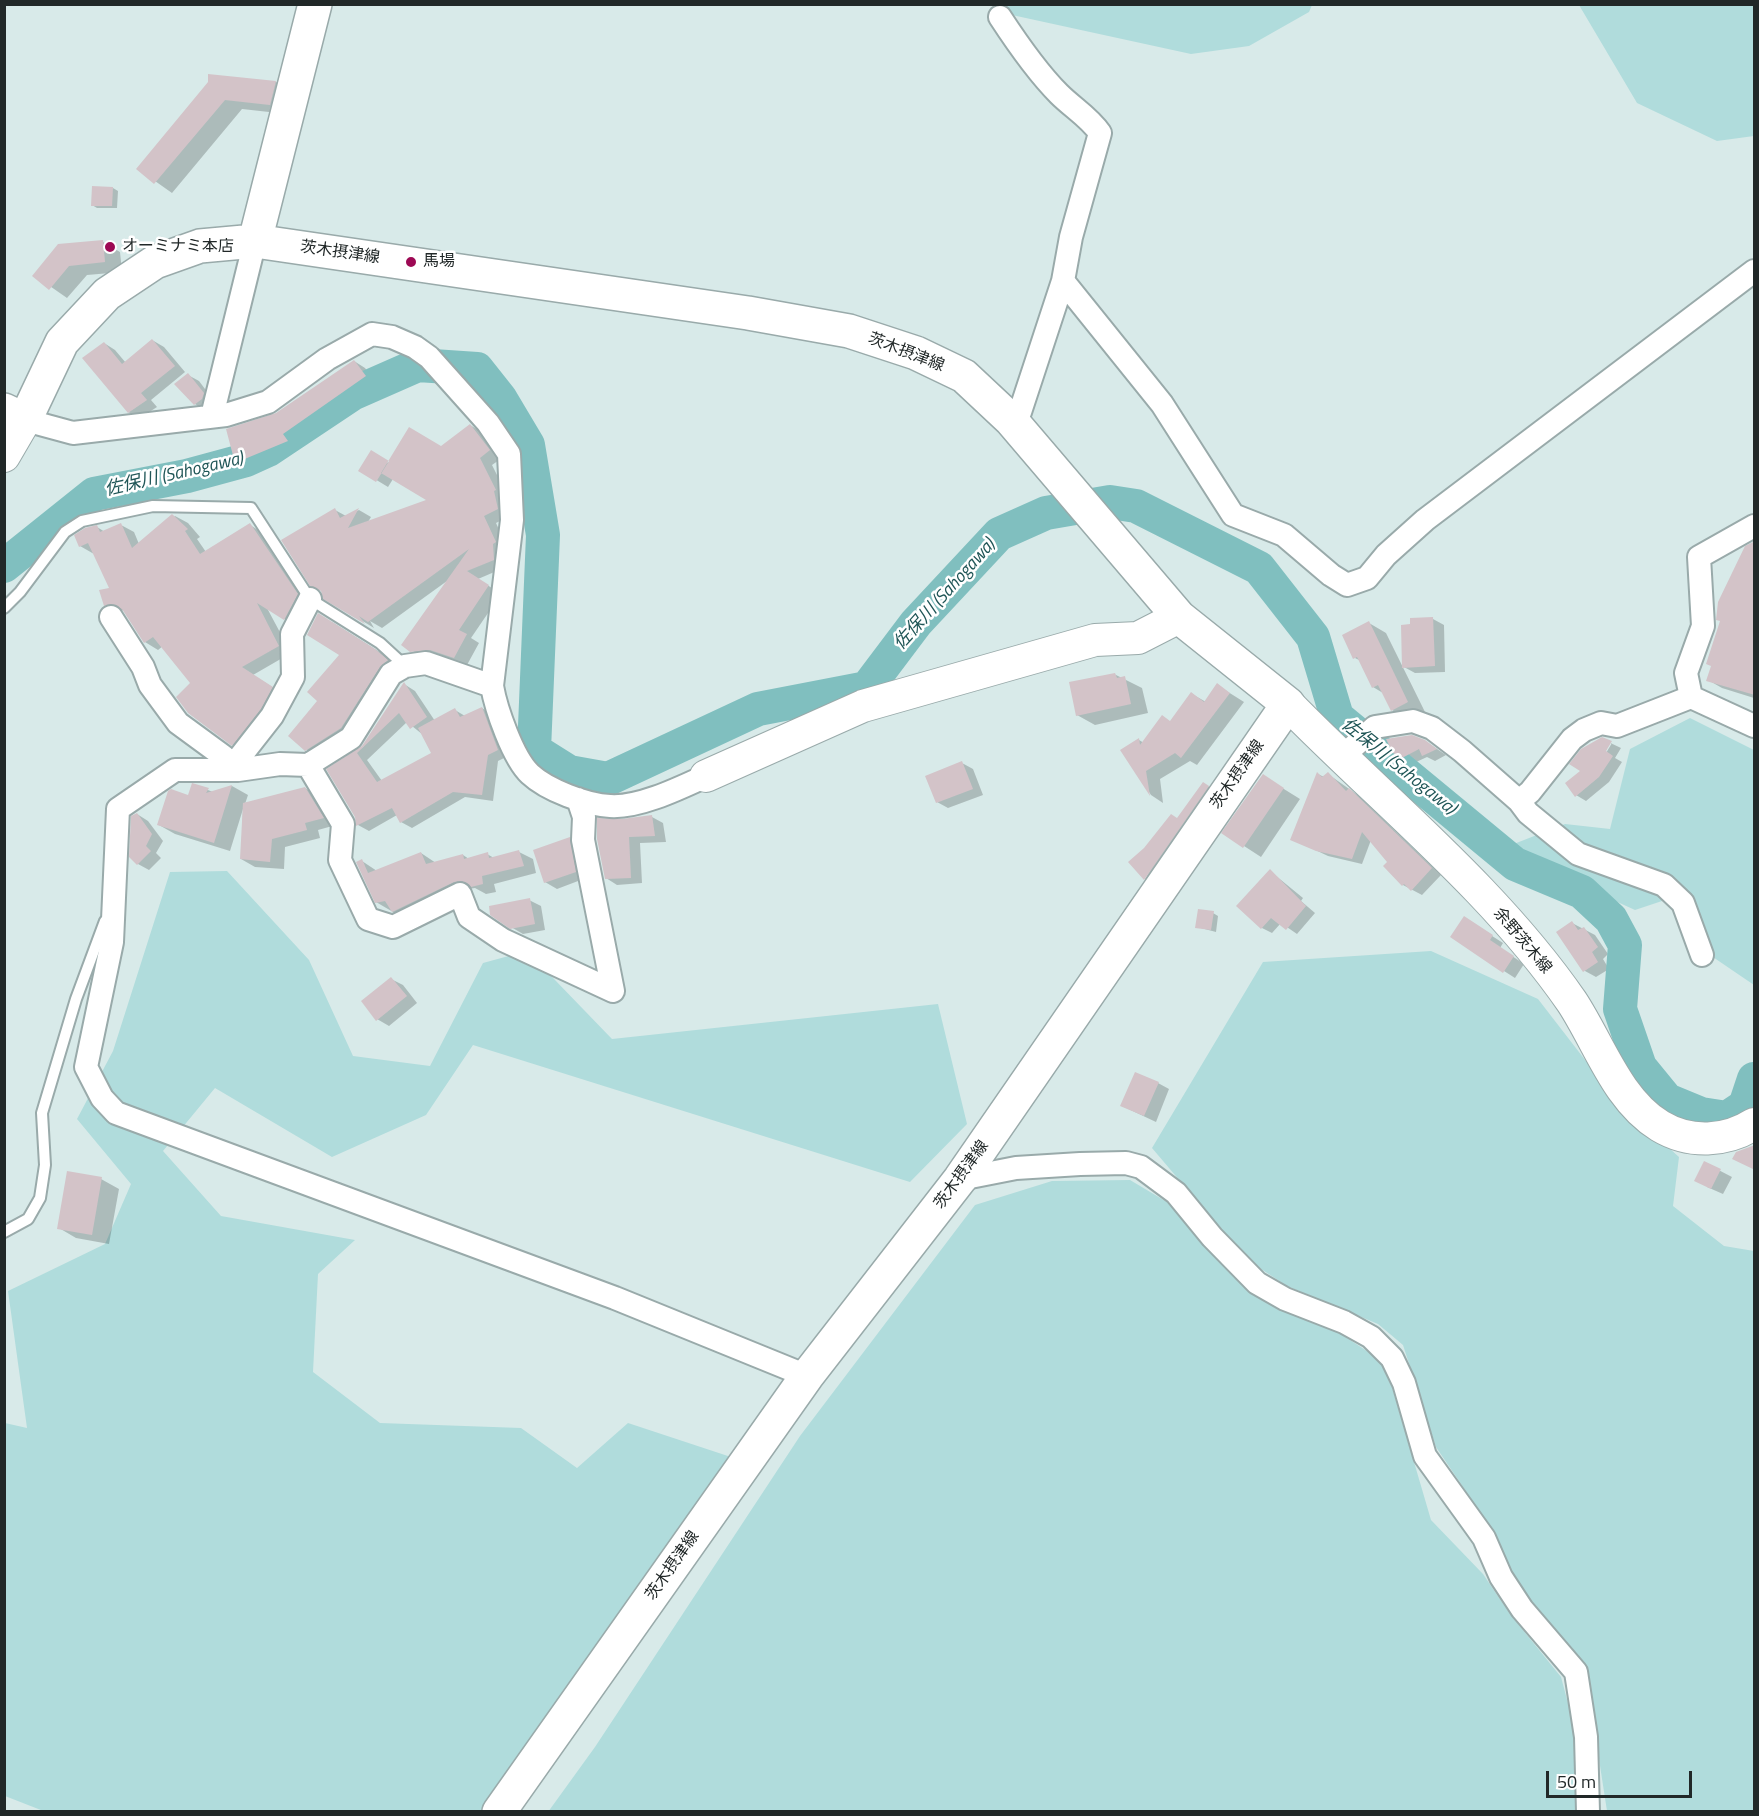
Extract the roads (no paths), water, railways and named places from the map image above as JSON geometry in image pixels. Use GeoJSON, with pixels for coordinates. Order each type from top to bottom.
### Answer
{"type":"FeatureCollection","features":[{"type":"Feature","properties":{"kind":"main road"},"geometry":{"type":"LineString","coordinates":[[255,241],[315,4]]}},
{"type":"Feature","properties":{"kind":"main road","name":"茨木摂津線"},"geometry":{"type":"LineString","coordinates":[[15,415],[62,342],[107,294],[155,262],[200,246],[255,241],[681,303],[849,332],[916,353],[964,376],[1011,420],[1179,617],[1288,704],[960,1179],[807,1376],[499,1812]]}},
{"type":"Feature","properties":{"kind":"main road"},"geometry":{"type":"LineString","coordinates":[[4,456],[15,415]]}},
{"type":"Feature","properties":{"kind":"main road"},"geometry":{"type":"LineString","coordinates":[[706,776],[863,706],[1095,640],[1138,638],[1179,617]]}},
{"type":"Feature","properties":{"kind":"main road","name":"余野茨木線"},"geometry":{"type":"LineString","coordinates":[[1288,704],[1341,759],[1504,916],[1571,1002],[1627,1095],[1641,1112],[1661,1127],[1684,1137],[1718,1140],[1755,1124]]}},
{"type":"Feature","properties":{"kind":"street"},"geometry":{"type":"LineString","coordinates":[[1000,16],[1016,41],[1059,94],[1093,123],[1100,133],[1071,237],[1063,281],[1020,412],[1011,420]]}},
{"type":"Feature","properties":{"kind":"street"},"geometry":{"type":"LineString","coordinates":[[212,416],[255,241]]}},
{"type":"Feature","properties":{"kind":"street"},"geometry":{"type":"LineString","coordinates":[[1063,281],[1162,404],[1233,515],[1284,536],[1331,575],[1347,585],[1367,578],[1386,555],[1425,520],[1755,271]]}},
{"type":"Feature","properties":{"kind":"street"},"geometry":{"type":"LineString","coordinates":[[15,415],[73,433],[226,415],[268,402],[327,359],[372,334],[392,337],[429,357],[488,423],[509,454],[512,520],[492,686],[496,705],[508,736],[530,773],[566,795],[611,806],[662,797],[706,776]]}},
{"type":"Feature","properties":{"kind":"street"},"geometry":{"type":"LineString","coordinates":[[1691,697],[1686,673],[1703,626],[1699,557],[1755,526]]}},
{"type":"Feature","properties":{"kind":"street"},"geometry":{"type":"LineString","coordinates":[[235,769],[272,716],[293,677],[292,634],[310,599]]}},
{"type":"Feature","properties":{"kind":"street"},"geometry":{"type":"LineString","coordinates":[[111,617],[143,667],[150,685],[178,723],[223,756],[235,769]]}},
{"type":"Feature","properties":{"kind":"street"},"geometry":{"type":"LineString","coordinates":[[492,686],[426,663],[405,666],[391,674],[351,738],[308,765],[280,764],[235,769],[175,770],[118,809],[112,942],[86,1067],[102,1098],[116,1113],[615,1298],[807,1376]]}},
{"type":"Feature","properties":{"kind":"street"},"geometry":{"type":"LineString","coordinates":[[1519,801],[1530,792],[1572,739],[1584,730],[1601,723],[1617,726],[1691,697],[1755,726]]}},
{"type":"Feature","properties":{"kind":"street"},"geometry":{"type":"LineString","coordinates":[[1341,759],[1376,727],[1413,721],[1432,728],[1462,751],[1519,801],[1528,813],[1578,854],[1664,885],[1683,903],[1702,955]]}},
{"type":"Feature","properties":{"kind":"street"},"geometry":{"type":"LineString","coordinates":[[308,765],[343,824],[340,860],[368,919],[393,927],[460,894],[469,917],[503,940],[613,991],[583,840],[584,817],[578,799]]}},
{"type":"Feature","properties":{"kind":"street"},"geometry":{"type":"LineString","coordinates":[[960,1179],[1016,1168],[1126,1162],[1141,1167],[1176,1193],[1212,1237],[1257,1283],[1285,1299],[1344,1322],[1371,1337],[1392,1358],[1404,1383],[1425,1456],[1484,1538],[1501,1577],[1522,1609],[1576,1672],[1586,1737],[1587,1812]]}},
{"type":"Feature","properties":{"kind":"lane"},"geometry":{"type":"LineString","coordinates":[[4,608],[20,592],[64,532],[74,525],[153,506],[251,508],[310,599],[380,644],[405,666]]}},
{"type":"Feature","properties":{"kind":"lane"},"geometry":{"type":"LineString","coordinates":[[4,1232],[28,1219],[40,1198],[45,1165],[42,1113],[76,999],[115,889]]}},
{"type":"Feature","properties":{"kind":"waterway","name":"佐保川 (Sahogawa)"},"geometry":{"type":"LineString","coordinates":[[4,566],[94,494],[187,476],[246,460],[268,450],[352,394],[418,365],[477,369],[500,398],[528,445],[543,535],[534,750],[569,772],[608,779],[758,709],[867,688],[916,623],[999,534],[1046,513],[1110,502],[1136,506],[1259,568],[1313,637],[1337,717],[1515,864],[1582,892],[1611,919],[1625,945],[1620,1009],[1640,1067],[1667,1100],[1701,1114],[1727,1118],[1745,1106],[1754,1079]]}},
{"type":"Feature","properties":{"kind":"place","name":"オーミナミ本店"},"geometry":{"type":"Point","coordinates":[110,247]}},
{"type":"Feature","properties":{"kind":"place","name":"馬場"},"geometry":{"type":"Point","coordinates":[411,262]}}]}
